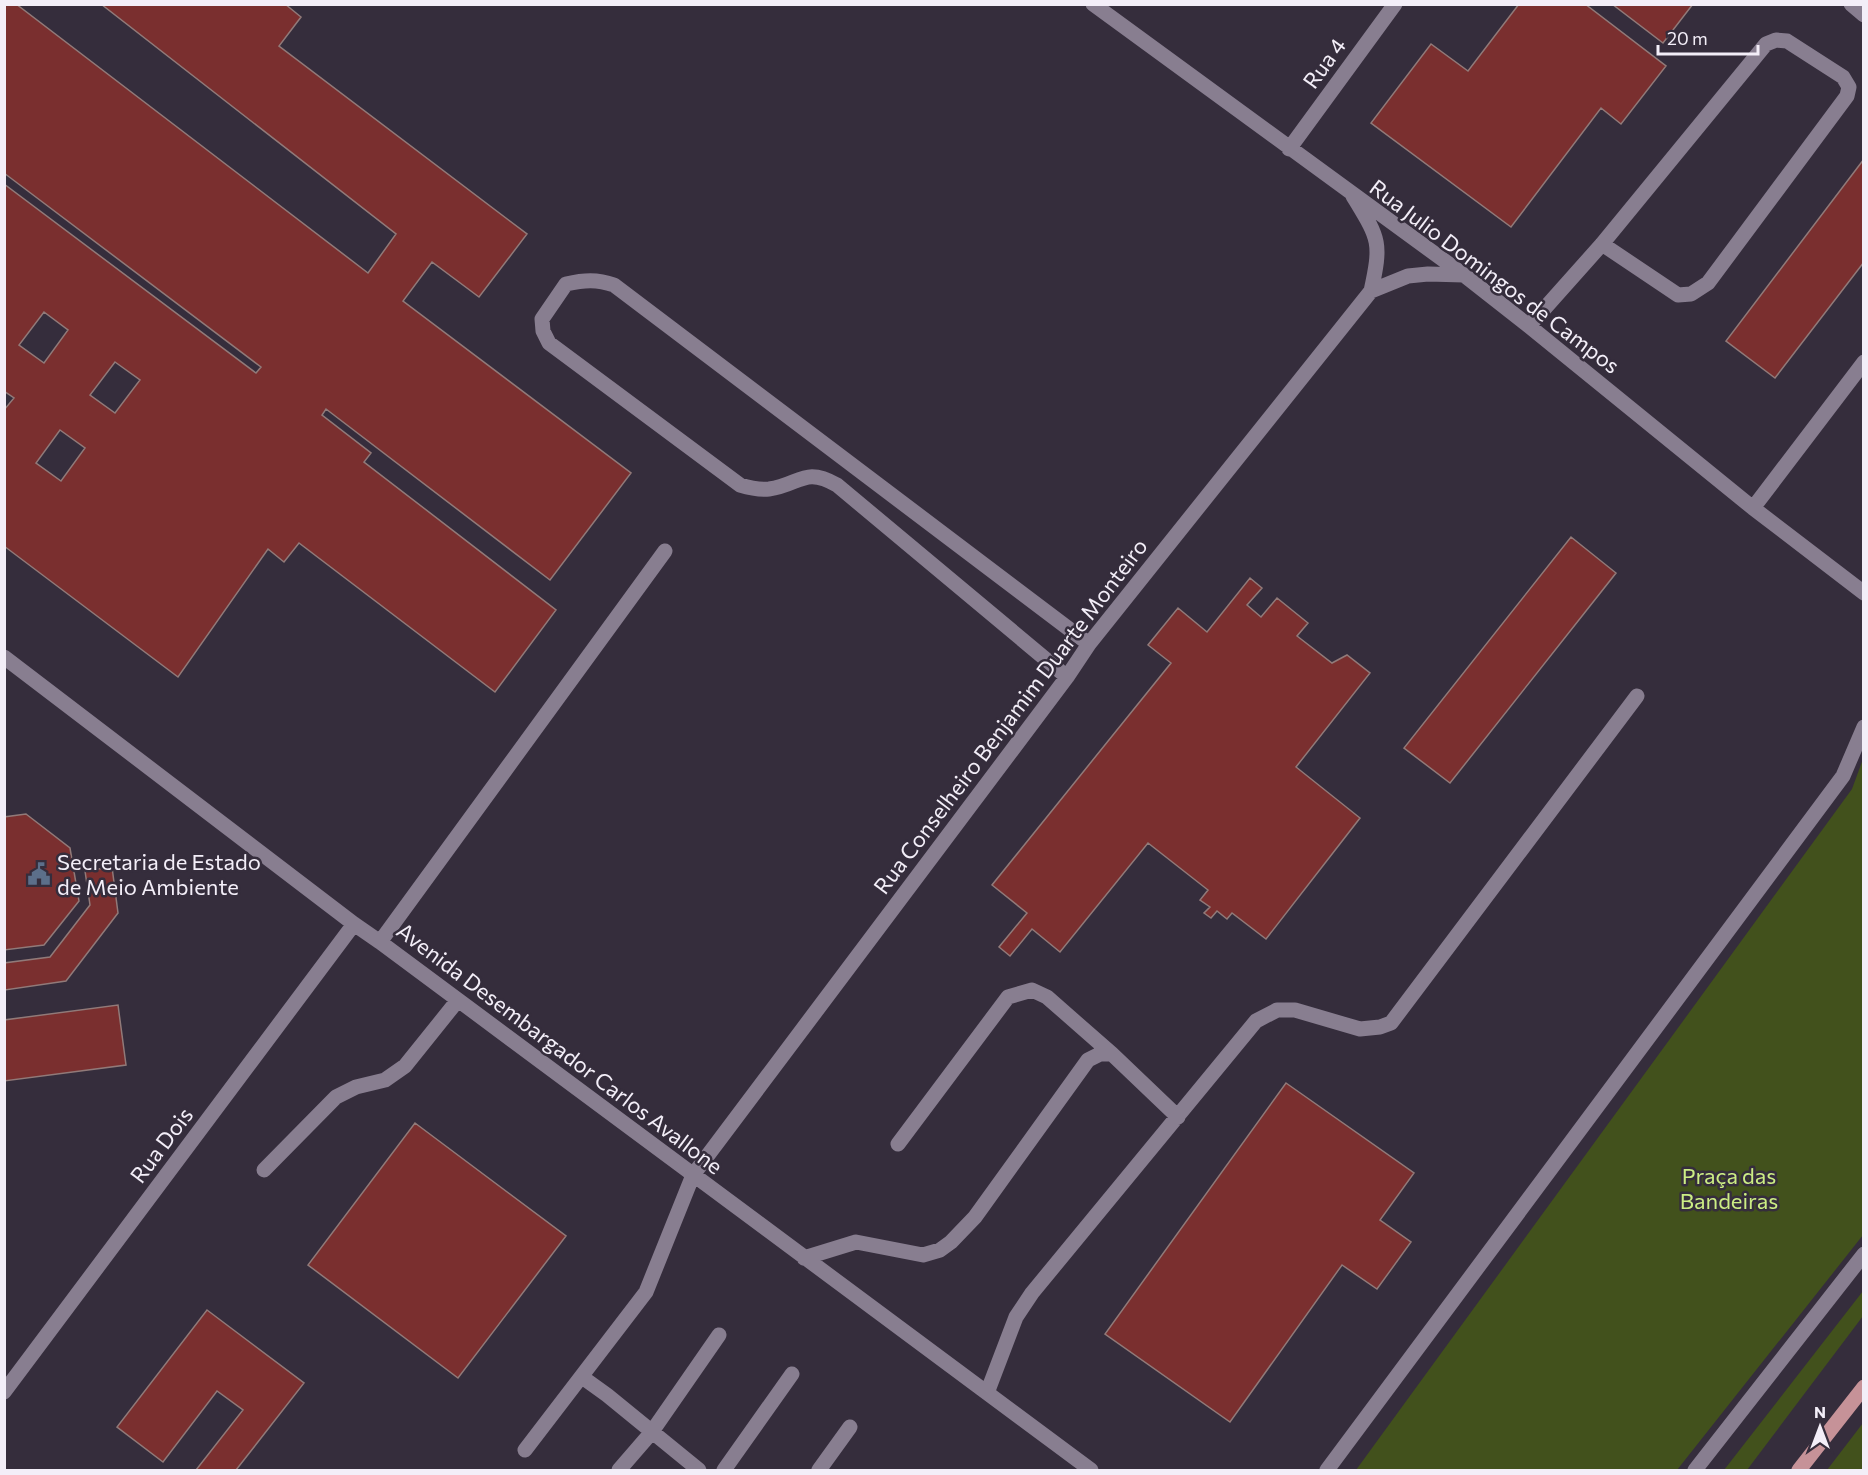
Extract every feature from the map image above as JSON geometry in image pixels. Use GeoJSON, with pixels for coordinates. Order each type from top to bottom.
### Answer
{"type":"FeatureCollection","features":[{"type":"Feature","properties":{"kind":"main road"},"geometry":{"type":"LineString","coordinates":[[1799,1470],[1863,1387]]}},
{"type":"Feature","properties":{"kind":"street","name":"Rua Julio Domingos de Campos"},"geometry":{"type":"LineString","coordinates":[[1093,4],[1464,275],[1753,508],[1863,592]]}},
{"type":"Feature","properties":{"kind":"street","name":"Rua 4"},"geometry":{"type":"LineString","coordinates":[[1289,149],[1395,4]]}},
{"type":"Feature","properties":{"kind":"street"},"geometry":{"type":"LineString","coordinates":[[1851,4],[1863,15]]}},
{"type":"Feature","properties":{"kind":"street"},"geometry":{"type":"LineString","coordinates":[[1529,326],[1602,244],[1766,44],[1776,40],[1787,41],[1843,77],[1849,87],[1847,96],[1708,283],[1691,294],[1678,295],[1602,244]]}},
{"type":"Feature","properties":{"kind":"street","name":"Rua Conselheiro Benjamim Duarte Monteiro"},"geometry":{"type":"LineString","coordinates":[[525,1450],[646,1292],[693,1175],[1067,677],[1089,644],[1371,291],[1378,259],[1378,243],[1353,196]]}},
{"type":"Feature","properties":{"kind":"street","name":"Rua Conselheiro Benjamim Duarte Monteiro"},"geometry":{"type":"LineString","coordinates":[[1371,291],[1408,276],[1464,275]]}},
{"type":"Feature","properties":{"kind":"street"},"geometry":{"type":"LineString","coordinates":[[1067,677],[837,485],[824,478],[811,476],[770,489],[755,489],[740,485],[549,343],[543,331],[542,319],[566,284],[586,280],[603,281],[614,285],[1089,644]]}},
{"type":"Feature","properties":{"kind":"street"},"geometry":{"type":"LineString","coordinates":[[1753,508],[1863,363]]}},
{"type":"Feature","properties":{"kind":"street"},"geometry":{"type":"LineString","coordinates":[[380,942],[665,551]]}},
{"type":"Feature","properties":{"kind":"street","name":"Avenida Desembargador Carlos Avallone"},"geometry":{"type":"LineString","coordinates":[[4,657],[354,924],[1091,1470]]}},
{"type":"Feature","properties":{"kind":"street"},"geometry":{"type":"LineString","coordinates":[[987,1393],[1016,1317],[1032,1293],[1257,1021],[1277,1010],[1294,1010],[1360,1029],[1380,1027],[1391,1023],[1637,696]]}},
{"type":"Feature","properties":{"kind":"street"},"geometry":{"type":"LineString","coordinates":[[1327,1470],[1843,776],[1863,727]]}},
{"type":"Feature","properties":{"kind":"street","name":"Rua Dois"},"geometry":{"type":"LineString","coordinates":[[4,1392],[354,924]]}},
{"type":"Feature","properties":{"kind":"street"},"geometry":{"type":"LineString","coordinates":[[898,1144],[1008,997],[1032,990],[1047,997],[1112,1054],[1178,1117]]}},
{"type":"Feature","properties":{"kind":"street"},"geometry":{"type":"LineString","coordinates":[[264,1170],[336,1098],[356,1087],[385,1080],[405,1066],[459,1000]]}},
{"type":"Feature","properties":{"kind":"street"},"geometry":{"type":"LineString","coordinates":[[804,1258],[856,1242],[923,1254],[940,1250],[975,1217],[1088,1060],[1100,1054],[1112,1054]]}},
{"type":"Feature","properties":{"kind":"street"},"geometry":{"type":"LineString","coordinates":[[1695,1470],[1863,1254]]}},
{"type":"Feature","properties":{"kind":"street"},"geometry":{"type":"LineString","coordinates":[[619,1470],[651,1433],[719,1335]]}},
{"type":"Feature","properties":{"kind":"street"},"geometry":{"type":"LineString","coordinates":[[724,1470],[792,1374]]}},
{"type":"Feature","properties":{"kind":"street"},"geometry":{"type":"LineString","coordinates":[[582,1377],[699,1470]]}},
{"type":"Feature","properties":{"kind":"street"},"geometry":{"type":"LineString","coordinates":[[819,1470],[850,1427]]}},
{"type":"Feature","properties":{"kind":"green space","name":"Praça das Bandeiras"},"geometry":{"type":"Polygon","coordinates":[[[1863,759],[1863,1235],[1677,1470],[1356,1470],[1852,789],[1863,759]]]}},
{"type":"Feature","properties":{"kind":"green space"},"geometry":{"type":"Polygon","coordinates":[[[1863,1291],[1863,1316],[1747,1470],[1724,1470],[1863,1291]]]}},
{"type":"Feature","properties":{"kind":"green space"},"geometry":{"type":"Polygon","coordinates":[[[1863,1423],[1863,1470],[1827,1470],[1863,1423]]]}},
{"type":"Feature","properties":{"kind":"building"},"geometry":{"type":"Polygon","coordinates":[[[4,4],[16,4],[368,273],[396,234],[101,4],[285,4],[301,17],[279,46],[527,234],[479,297],[432,262],[403,301],[631,473],[550,580],[326,409],[322,415],[371,453],[364,462],[556,610],[495,692],[299,543],[284,562],[268,549],[178,677],[4,546],[4,410],[14,398],[4,391],[4,184],[256,373],[261,367],[4,173],[4,4]],[[44,312],[19,345],[44,363],[68,330],[44,312]],[[115,362],[90,395],[115,413],[140,380],[115,362]],[[60,430],[36,463],[61,481],[85,448],[60,430]]]}},
{"type":"Feature","properties":{"kind":"building"},"geometry":{"type":"Polygon","coordinates":[[[1519,4],[1585,4],[1666,66],[1621,124],[1601,108],[1511,227],[1371,123],[1431,44],[1468,71],[1519,4]]]}},
{"type":"Feature","properties":{"kind":"building"},"geometry":{"type":"Polygon","coordinates":[[[1612,4],[1693,4],[1663,43],[1612,4]]]}},
{"type":"Feature","properties":{"kind":"building"},"geometry":{"type":"Polygon","coordinates":[[[1864,159],[1864,262],[1775,378],[1726,341],[1864,159]]]}},
{"type":"Feature","properties":{"kind":"building"},"geometry":{"type":"Polygon","coordinates":[[[1571,537],[1616,573],[1450,783],[1404,748],[1571,537]]]}},
{"type":"Feature","properties":{"kind":"building"},"geometry":{"type":"Polygon","coordinates":[[[1250,578],[1262,588],[1247,605],[1261,617],[1277,598],[1308,623],[1297,636],[1332,663],[1347,655],[1370,673],[1296,767],[1360,818],[1266,939],[1232,913],[1227,919],[1217,911],[1211,918],[1204,913],[1210,907],[1200,900],[1208,890],[1148,843],[1060,952],[1032,929],[1010,956],[999,947],[1027,913],[992,885],[1171,663],[1148,645],[1178,608],[1207,632],[1250,578]]]}},
{"type":"Feature","properties":{"kind":"building","name":"Secretaria de Estado de Meio Ambiente"},"geometry":{"type":"Polygon","coordinates":[[[26,814],[70,848],[79,901],[44,945],[4,950],[4,817],[26,814]]]}},
{"type":"Feature","properties":{"kind":"building"},"geometry":{"type":"Polygon","coordinates":[[[112,867],[118,913],[66,981],[5,990],[4,963],[50,957],[90,905],[85,871],[112,867]]]}},
{"type":"Feature","properties":{"kind":"building"},"geometry":{"type":"Polygon","coordinates":[[[118,1005],[126,1065],[4,1081],[4,1020],[118,1005]]]}},
{"type":"Feature","properties":{"kind":"building"},"geometry":{"type":"Polygon","coordinates":[[[1286,1083],[1414,1173],[1380,1220],[1411,1242],[1377,1289],[1342,1265],[1230,1422],[1105,1334],[1286,1083]]]}},
{"type":"Feature","properties":{"kind":"building"},"geometry":{"type":"Polygon","coordinates":[[[415,1123],[566,1236],[458,1378],[308,1265],[415,1123]]]}},
{"type":"Feature","properties":{"kind":"building"},"geometry":{"type":"Polygon","coordinates":[[[207,1310],[304,1383],[236,1470],[196,1470],[243,1410],[217,1391],[163,1462],[117,1427],[207,1310]]]}},
{"type":"Feature","properties":{"kind":"place","name":"Secretaria de Estado de Meio Ambiente"},"geometry":{"type":"Point","coordinates":[39,874]}}]}
